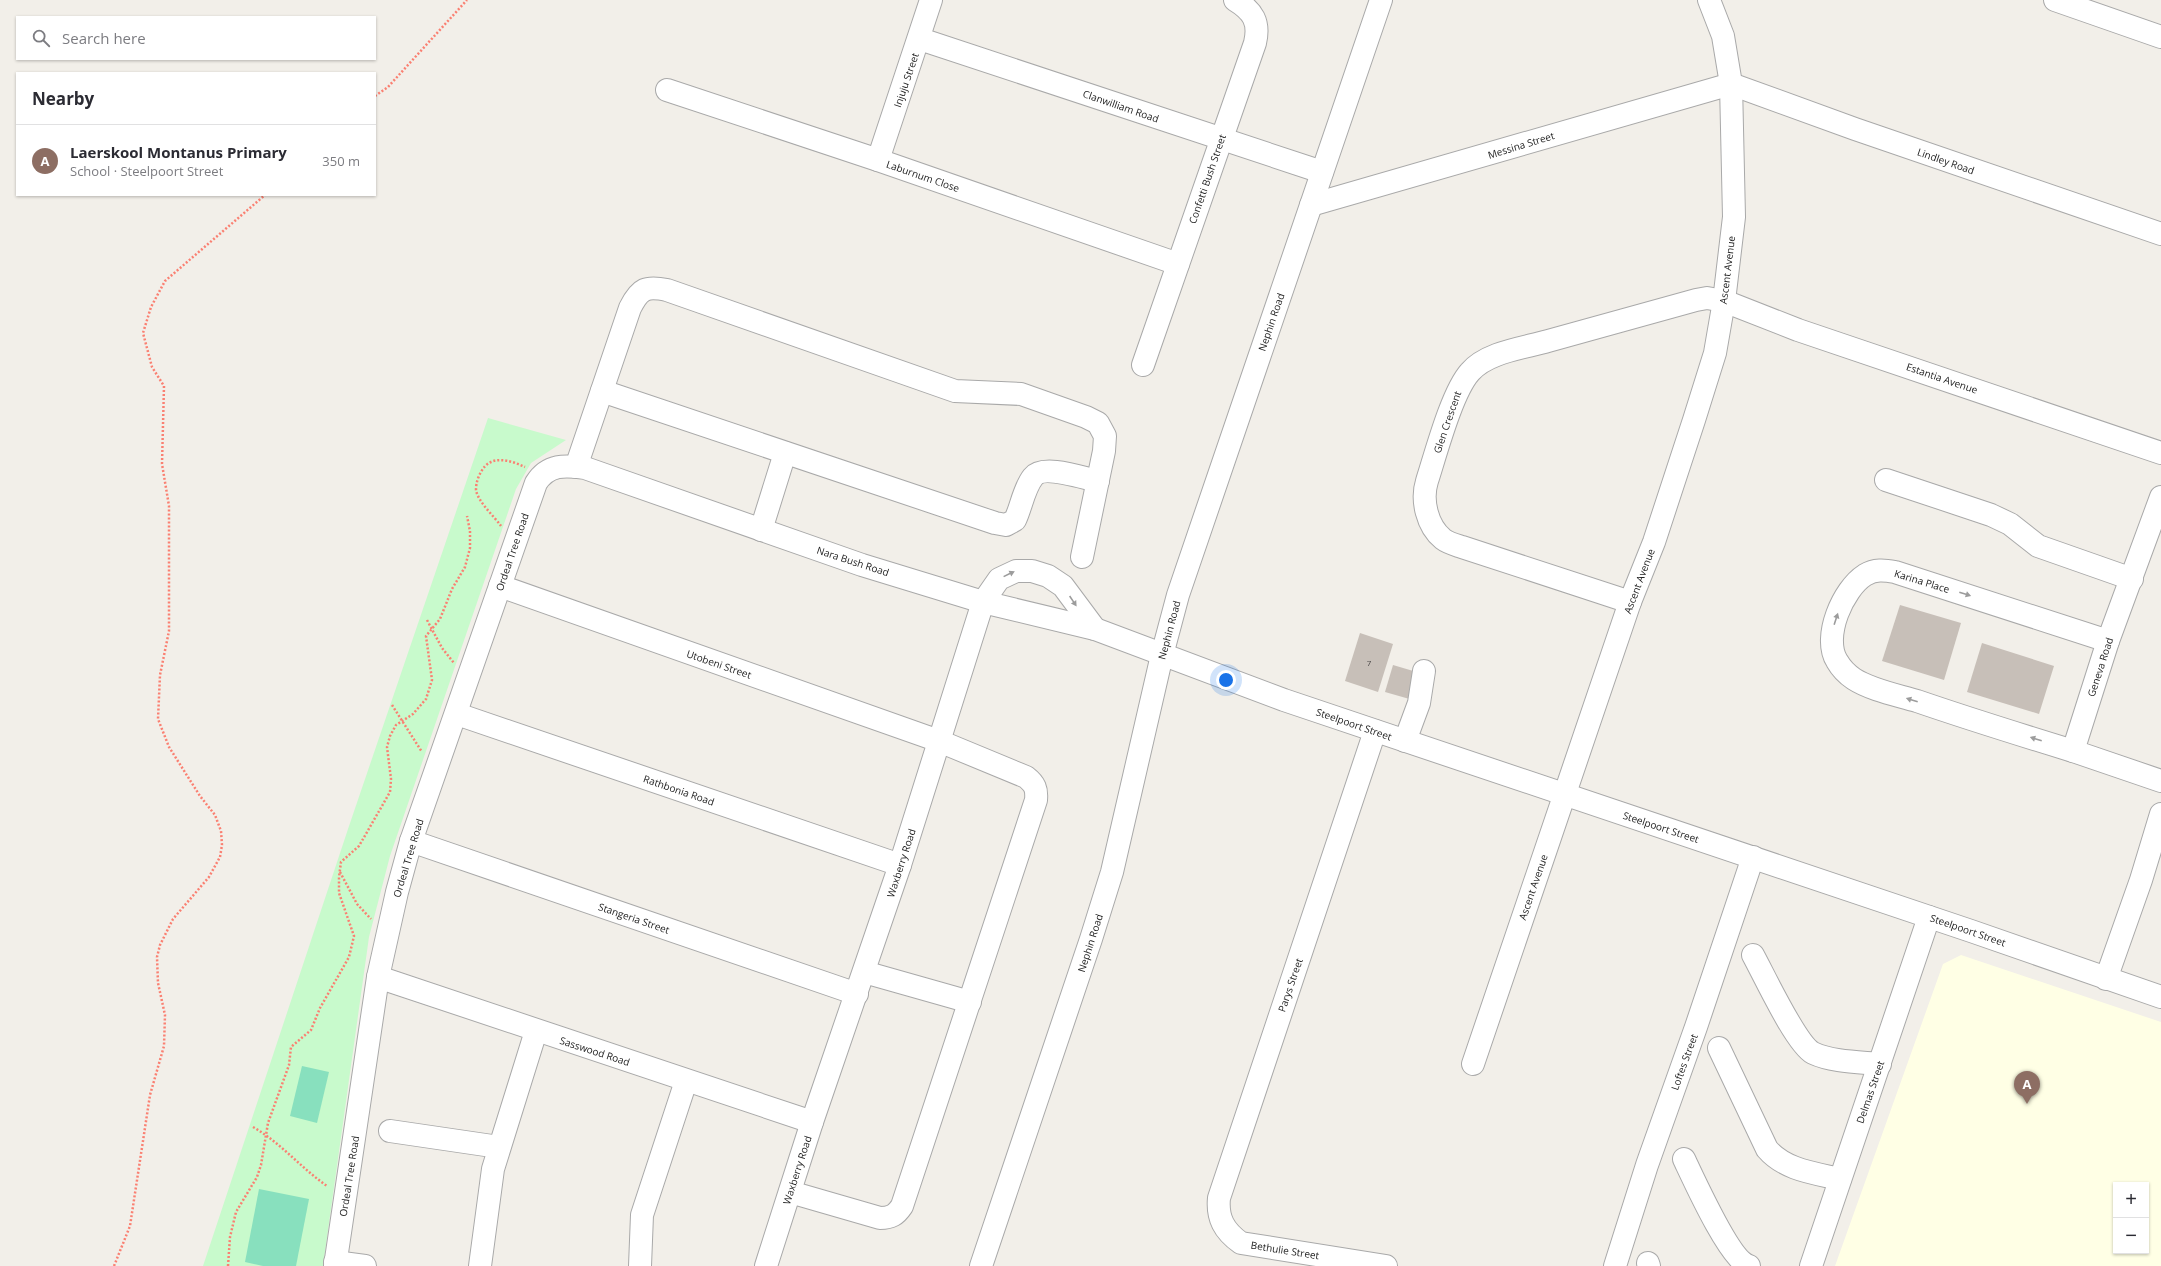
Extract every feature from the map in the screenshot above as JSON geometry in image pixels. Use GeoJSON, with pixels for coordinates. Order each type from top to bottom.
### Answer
{"type":"FeatureCollection","features":[{"type":"Feature","properties":{"kind":"street","name":"Injuju Street"},"geometry":{"type":"LineString","coordinates":[[878,160],[920,39],[931,0]]}},
{"type":"Feature","properties":{"kind":"street","name":"Confetti Bush Street"},"geometry":{"type":"LineString","coordinates":[[1143,365],[1258,32],[1254,15],[1249,9],[1235,0]]}},
{"type":"Feature","properties":{"kind":"street","name":"Nephin Road"},"geometry":{"type":"LineString","coordinates":[[981,1266],[1089,947],[1112,872],[1162,654],[1178,595],[1381,0]]}},
{"type":"Feature","properties":{"kind":"street","name":"Ascent Avenue"},"geometry":{"type":"LineString","coordinates":[[1473,1064],[1630,602],[1654,542],[1715,353],[1724,301],[1734,217],[1731,84],[1723,36],[1709,0]]}},
{"type":"Feature","properties":{"kind":"street"},"geometry":{"type":"LineString","coordinates":[[2056,0],[2161,36]]}},
{"type":"Feature","properties":{"kind":"street","name":"Clanwilliam Road"},"geometry":{"type":"LineString","coordinates":[[920,39],[1322,172]]}},
{"type":"Feature","properties":{"kind":"street","name":"Messina Street"},"geometry":{"type":"LineString","coordinates":[[1311,205],[1731,84]]}},
{"type":"Feature","properties":{"kind":"street","name":"Lindley Road"},"geometry":{"type":"LineString","coordinates":[[1731,84],[1928,154],[2161,234]]}},
{"type":"Feature","properties":{"kind":"street","name":"Laburnum Close"},"geometry":{"type":"LineString","coordinates":[[667,90],[878,160],[1178,264]]}},
{"type":"Feature","properties":{"kind":"street"},"geometry":{"type":"LineString","coordinates":[[576,467],[630,308],[635,298],[644,289],[653,288],[667,290],[955,390],[1021,394],[1086,417],[1098,423],[1105,436],[1104,451],[1082,557]]}},
{"type":"Feature","properties":{"kind":"street","name":"Glen Crescent"},"geometry":{"type":"LineString","coordinates":[[1630,602],[1477,553],[1444,539],[1437,532],[1429,519],[1424,498],[1425,488],[1459,387],[1470,371],[1478,365],[1506,353],[1696,300],[1707,298],[1724,301]]}},
{"type":"Feature","properties":{"kind":"street","name":"Estantia Avenue"},"geometry":{"type":"LineString","coordinates":[[1724,301],[1798,330],[2161,453]]}},
{"type":"Feature","properties":{"kind":"street"},"geometry":{"type":"LineString","coordinates":[[602,391],[995,523],[1006,525],[1015,520],[1033,478],[1039,473],[1049,471],[1098,480]]}},
{"type":"Feature","properties":{"kind":"street"},"geometry":{"type":"LineString","coordinates":[[761,530],[785,453]]}},
{"type":"Feature","properties":{"kind":"street","name":"Nara Bush Road"},"geometry":{"type":"LineString","coordinates":[[544,473],[559,466],[576,467],[601,474],[862,565],[983,602],[1095,629],[1162,654]]}},
{"type":"Feature","properties":{"kind":"street","name":"Ordeal Tree Road"},"geometry":{"type":"LineString","coordinates":[[335,1264],[378,977],[388,929],[412,841],[457,714],[514,544],[536,483],[544,473]]}},
{"type":"Feature","properties":{"kind":"street"},"geometry":{"type":"LineString","coordinates":[[1886,480],[1991,515],[2010,524],[2038,546],[2132,579]]}},
{"type":"Feature","properties":{"kind":"street","name":"Geneva Road"},"geometry":{"type":"LineString","coordinates":[[2073,751],[2108,641],[2161,497]]}},
{"type":"Feature","properties":{"kind":"street","name":"Karina Place"},"geometry":{"type":"LineString","coordinates":[[2073,751],[1945,711],[1854,679],[1837,661],[1833,651],[1833,627],[1844,600],[1859,580],[1872,572],[1882,570],[1895,572],[2108,641]]}},
{"type":"Feature","properties":{"kind":"street","name":"Waxberry Road"},"geometry":{"type":"LineString","coordinates":[[766,1266],[812,1122],[900,865],[983,602],[999,579],[1016,571],[1032,571],[1048,576],[1063,586],[1095,629]]}},
{"type":"Feature","properties":{"kind":"street","name":"Utobeni Street"},"geometry":{"type":"LineString","coordinates":[[500,586],[939,741],[1026,777],[1033,783],[1037,791],[1036,800],[970,1002]]}},
{"type":"Feature","properties":{"kind":"street","name":"Steelpoort Street"},"geometry":{"type":"LineString","coordinates":[[1162,654],[1284,700],[1564,795],[1753,857],[2161,997]]}},
{"type":"Feature","properties":{"kind":"street"},"geometry":{"type":"LineString","coordinates":[[1405,741],[1419,703],[1424,671]]}},
{"type":"Feature","properties":{"kind":"street","name":"Rathbonia Road"},"geometry":{"type":"LineString","coordinates":[[457,714],[900,865]]}},
{"type":"Feature","properties":{"kind":"street","name":"Parys Street"},"geometry":{"type":"LineString","coordinates":[[1233,1237],[1222,1226],[1219,1217],[1219,1198],[1375,731]]}},
{"type":"Feature","properties":{"kind":"street"},"geometry":{"type":"LineString","coordinates":[[2073,751],[2161,781]]}},
{"type":"Feature","properties":{"kind":"street"},"geometry":{"type":"LineString","coordinates":[[2106,979],[2141,880],[2161,814]]}},
{"type":"Feature","properties":{"kind":"street","name":"Stangeria Street"},"geometry":{"type":"LineString","coordinates":[[412,841],[857,994]]}},
{"type":"Feature","properties":{"kind":"street","name":"Loftes Street"},"geometry":{"type":"LineString","coordinates":[[1615,1266],[1647,1165],[1753,857]]}},
{"type":"Feature","properties":{"kind":"street","name":"Delmas Street"},"geometry":{"type":"LineString","coordinates":[[1811,1266],[1929,917]]}},
{"type":"Feature","properties":{"kind":"street"},"geometry":{"type":"LineString","coordinates":[[1753,954],[1797,1034],[1808,1049],[1813,1053],[1828,1057],[1880,1064]]}},
{"type":"Feature","properties":{"kind":"street"},"geometry":{"type":"LineString","coordinates":[[790,1192],[880,1218],[889,1218],[897,1214],[902,1206],[970,1002],[864,972]]}},
{"type":"Feature","properties":{"kind":"street","name":"Sasswood Road"},"geometry":{"type":"LineString","coordinates":[[378,977],[812,1122]]}},
{"type":"Feature","properties":{"kind":"street"},"geometry":{"type":"LineString","coordinates":[[480,1266],[493,1169],[536,1031]]}},
{"type":"Feature","properties":{"kind":"street"},"geometry":{"type":"LineString","coordinates":[[1719,1048],[1767,1149],[1773,1156],[1783,1163],[1804,1171],[1840,1179]]}},
{"type":"Feature","properties":{"kind":"street"},"geometry":{"type":"LineString","coordinates":[[640,1266],[642,1215],[686,1081]]}},
{"type":"Feature","properties":{"kind":"street"},"geometry":{"type":"LineString","coordinates":[[390,1131],[499,1147]]}},
{"type":"Feature","properties":{"kind":"street"},"geometry":{"type":"LineString","coordinates":[[1684,1159],[1728,1244],[1738,1259],[1749,1266]]}},
{"type":"Feature","properties":{"kind":"street","name":"Bethulie Street"},"geometry":{"type":"LineString","coordinates":[[1233,1237],[1241,1243],[1251,1246],[1386,1266]]}},
{"type":"Feature","properties":{"kind":"street"},"geometry":{"type":"LineString","coordinates":[[335,1264],[365,1266]]}},
{"type":"Feature","properties":{"kind":"path"},"geometry":{"type":"LineString","coordinates":[[376,95],[388,87],[446,26],[467,0]]}},
{"type":"Feature","properties":{"kind":"path"},"geometry":{"type":"LineString","coordinates":[[114,1266],[130,1226],[150,1094],[164,1046],[165,1015],[158,983],[157,957],[160,945],[173,919],[210,877],[220,857],[222,845],[222,831],[216,815],[200,796],[169,747],[158,719],[160,675],[169,631],[168,506],[162,464],[164,386],[152,367],[143,333],[151,307],[165,281],[202,247],[265,196]]}},
{"type":"Feature","properties":{"kind":"path"},"geometry":{"type":"LineString","coordinates":[[514,544],[481,500],[476,491],[477,479],[483,468],[491,461],[500,460],[544,473]]}},
{"type":"Feature","properties":{"kind":"path"},"geometry":{"type":"LineString","coordinates":[[228,1266],[230,1237],[236,1212],[257,1177],[261,1165],[268,1123],[289,1065],[291,1047],[311,1030],[320,1008],[349,957],[354,936],[340,893],[341,862],[359,846],[390,792],[391,779],[387,747],[390,736],[396,725],[413,714],[426,700],[432,680],[426,636],[440,620],[452,589],[465,567],[470,548],[470,531],[467,516]]}},
{"type":"Feature","properties":{"kind":"path"},"geometry":{"type":"LineString","coordinates":[[427,620],[450,658],[458,667],[470,674]]}},
{"type":"Feature","properties":{"kind":"path"},"geometry":{"type":"LineString","coordinates":[[392,705],[417,747],[438,768]]}},
{"type":"Feature","properties":{"kind":"path"},"geometry":{"type":"LineString","coordinates":[[340,872],[357,904],[370,918],[388,929]]}},
{"type":"Feature","properties":{"kind":"path"},"geometry":{"type":"LineString","coordinates":[[253,1127],[266,1134],[321,1182],[346,1196]]}},
{"type":"Feature","properties":{"kind":"shaded area"},"geometry":{"type":"Polygon","coordinates":[[[1961,955],[2161,1022],[2161,1266],[1835,1266],[1943,964],[1961,955]]]}},
{"type":"Feature","properties":{"kind":"green space"},"geometry":{"type":"Polygon","coordinates":[[[488,418],[566,440],[531,463],[516,489],[390,856],[369,937],[323,1266],[203,1266],[348,829],[488,418]]]}},
{"type":"Feature","properties":{"kind":"green space"},"geometry":{"type":"Polygon","coordinates":[[[302,1066],[329,1072],[317,1123],[290,1116],[302,1066]]]}},
{"type":"Feature","properties":{"kind":"green space"},"geometry":{"type":"Polygon","coordinates":[[[259,1189],[309,1199],[296,1266],[263,1266],[245,1262],[259,1189]]]}},
{"type":"Feature","properties":{"kind":"building"},"geometry":{"type":"Polygon","coordinates":[[[1900,605],[1961,623],[1944,680],[1882,661],[1900,605]]]}},
{"type":"Feature","properties":{"kind":"building"},"geometry":{"type":"Polygon","coordinates":[[[1360,633],[1393,644],[1378,692],[1345,681],[1360,633]]]}},
{"type":"Feature","properties":{"kind":"building"},"geometry":{"type":"Polygon","coordinates":[[[1982,643],[2054,666],[2039,714],[1967,692],[1982,643]]]}},
{"type":"Feature","properties":{"kind":"building"},"geometry":{"type":"Polygon","coordinates":[[[1393,665],[1420,673],[1413,700],[1385,692],[1393,665]]]}},
{"type":"Feature","properties":{"kind":"place","name":"Laerskool Montanus Primary"},"geometry":{"type":"Point","coordinates":[2027,1104]}}]}
